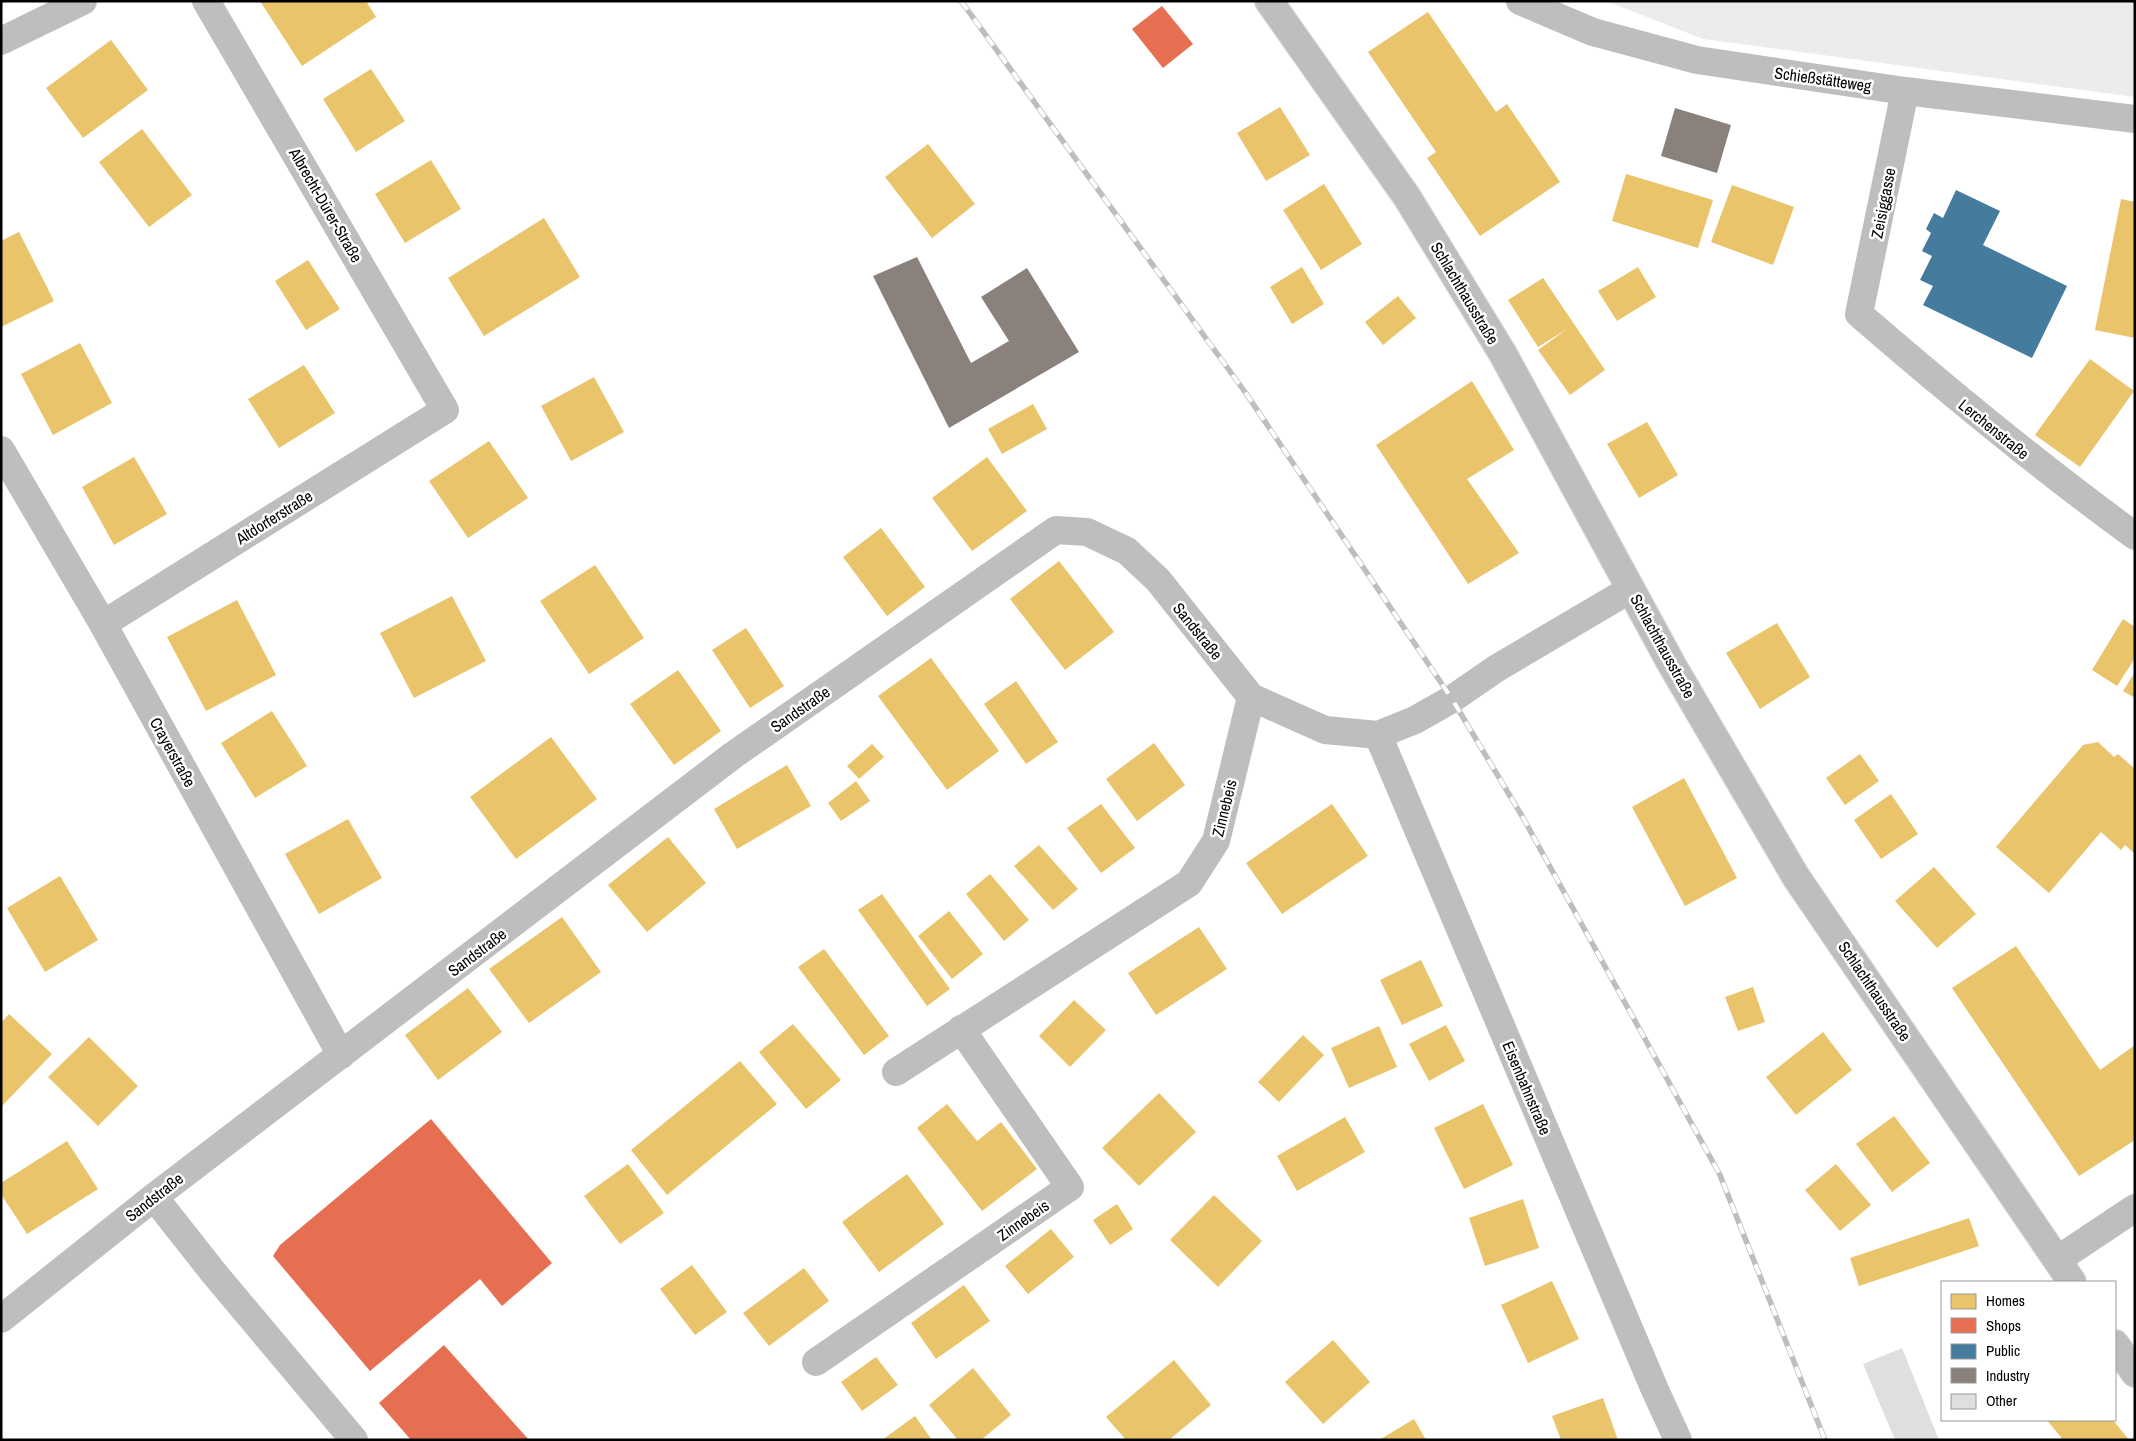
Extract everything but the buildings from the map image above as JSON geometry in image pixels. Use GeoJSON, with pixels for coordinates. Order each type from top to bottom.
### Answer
{"type":"FeatureCollection","features":[{"type":"Feature","properties":{"kind":"street"},"geometry":{"type":"LineString","coordinates":[[1,42],[83,1]]}},
{"type":"Feature","properties":{"kind":"street","name":"Albrecht-Dürer-Straße"},"geometry":{"type":"LineString","coordinates":[[206,1],[445,410]]}},
{"type":"Feature","properties":{"kind":"street","name":"Schlachthausstraße"},"geometry":{"type":"LineString","coordinates":[[1269,1],[1407,197],[1503,354],[1672,665],[1796,876],[2071,1281]]}},
{"type":"Feature","properties":{"kind":"street","name":"Schießstätteweg"},"geometry":{"type":"LineString","coordinates":[[1520,1],[1593,32],[1697,60],[1905,91],[2135,119]]}},
{"type":"Feature","properties":{"kind":"street","name":"Zeisiggasse"},"geometry":{"type":"LineString","coordinates":[[1859,314],[1905,91]]}},
{"type":"Feature","properties":{"kind":"street","name":"Lerchenstraße"},"geometry":{"type":"LineString","coordinates":[[1859,314],[1966,407],[2069,488],[2135,536]]}},
{"type":"Feature","properties":{"kind":"street","name":"Altdorferstraße"},"geometry":{"type":"LineString","coordinates":[[103,624],[445,410]]}},
{"type":"Feature","properties":{"kind":"street","name":"Crayerstraße"},"geometry":{"type":"LineString","coordinates":[[1,450],[103,624],[342,1056]]}},
{"type":"Feature","properties":{"kind":"street","name":"Sandstraße"},"geometry":{"type":"LineString","coordinates":[[1,1319],[154,1197],[342,1056],[732,756],[1056,530],[1087,532],[1127,551],[1158,580],[1251,697],[1325,730],[1378,735],[1415,720],[1452,699],[1497,668],[1631,589]]}},
{"type":"Feature","properties":{"kind":"street","name":"Zinnebeis"},"geometry":{"type":"LineString","coordinates":[[896,1072],[1189,883],[1216,841],[1251,697]]}},
{"type":"Feature","properties":{"kind":"street","name":"Eisenbahnstraße"},"geometry":{"type":"LineString","coordinates":[[1378,735],[1651,1381],[1678,1440]]}},
{"type":"Feature","properties":{"kind":"street","name":"Zinnebeis"},"geometry":{"type":"LineString","coordinates":[[816,1362],[1070,1187],[960,1029]]}},
{"type":"Feature","properties":{"kind":"street"},"geometry":{"type":"LineString","coordinates":[[154,1197],[213,1272],[354,1440]]}},
{"type":"Feature","properties":{"kind":"street"},"geometry":{"type":"LineString","coordinates":[[2057,1260],[2135,1208]]}},
{"type":"Feature","properties":{"kind":"street"},"geometry":{"type":"LineString","coordinates":[[2116,1345],[2135,1372]]}},
{"type":"Feature","properties":{"kind":"shaded area"},"geometry":{"type":"Polygon","coordinates":[[[1606,1],[2135,1],[2135,97],[1703,39],[1606,1]]]}},
{"type":"Feature","properties":{"kind":"railway"},"geometry":{"type":"LineString","coordinates":[[961,1],[1245,392],[1452,699],[1522,816],[1720,1175],[1825,1440]]}}]}
